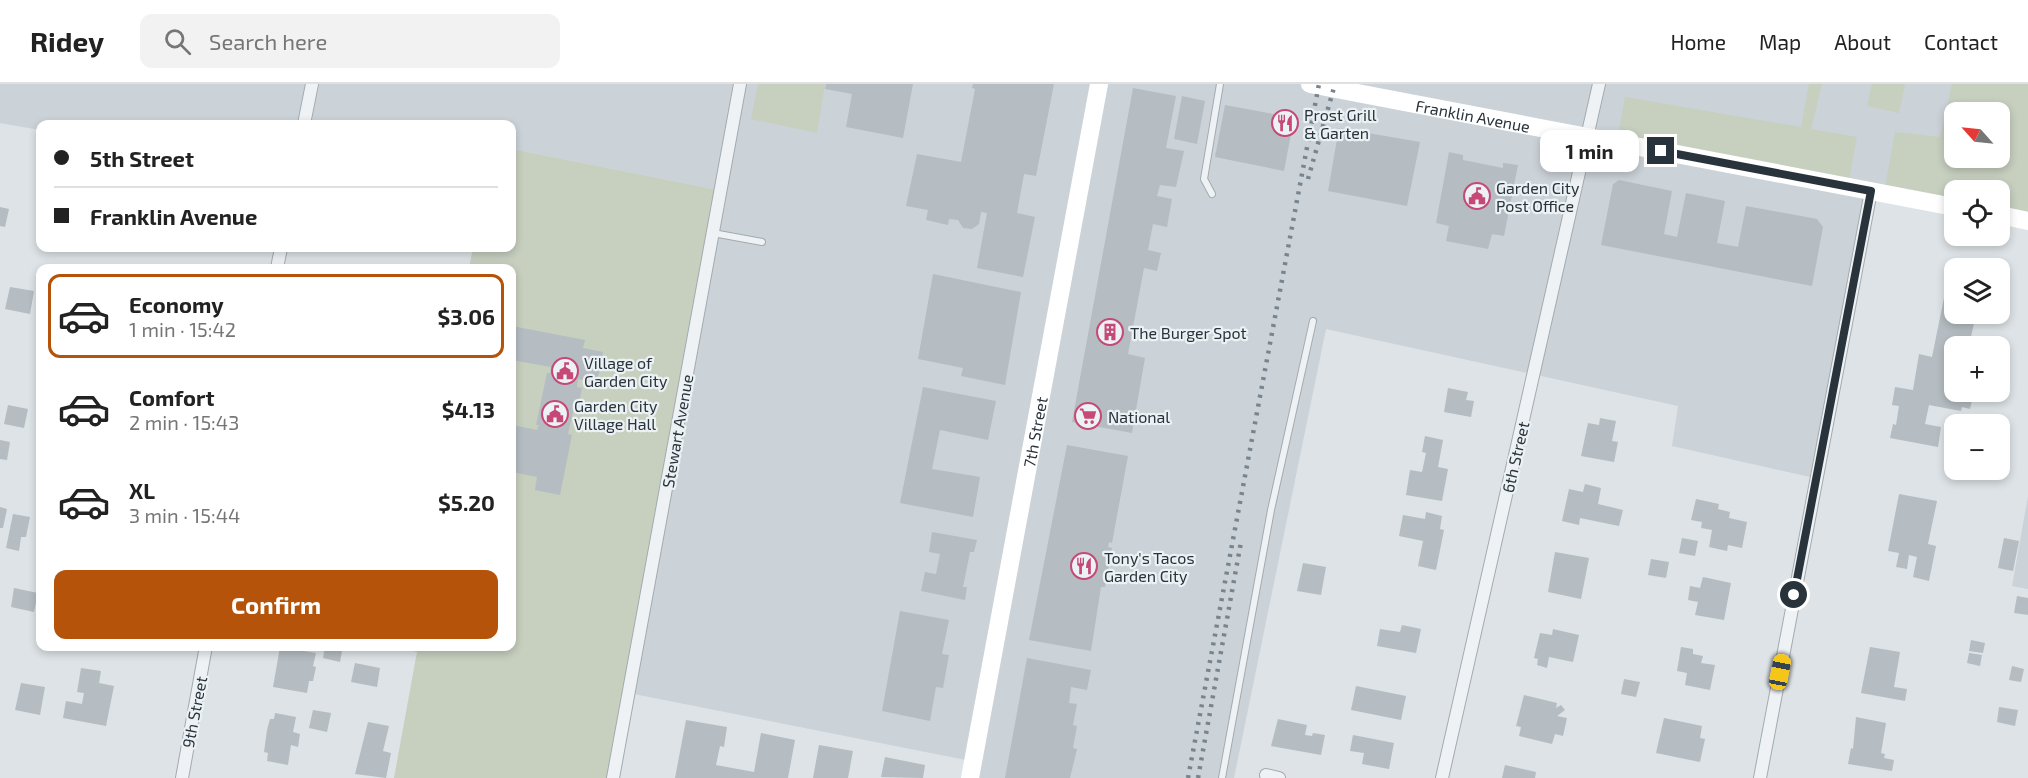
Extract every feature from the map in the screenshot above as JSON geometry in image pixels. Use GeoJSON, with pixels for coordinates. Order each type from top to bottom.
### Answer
{"type":"FeatureCollection","features":[{"type":"Feature","properties":{"kind":"street"},"geometry":{"type":"LineString","coordinates":[[305,120],[312,84]]}},
{"type":"Feature","properties":{"kind":"street","name":"Stewart Avenue"},"geometry":{"type":"LineString","coordinates":[[613,778],[740,84]]}},
{"type":"Feature","properties":{"kind":"street","name":"7th Street"},"geometry":{"type":"LineString","coordinates":[[970,778],[1099,84]]}},
{"type":"Feature","properties":{"kind":"street","name":"Franklin Avenue"},"geometry":{"type":"LineString","coordinates":[[1310,84],[1944,205]]}},
{"type":"Feature","properties":{"kind":"street","name":"6th Street"},"geometry":{"type":"LineString","coordinates":[[1442,778],[1599,84]]}},
{"type":"Feature","properties":{"kind":"street"},"geometry":{"type":"LineString","coordinates":[[1760,778],[1871,191]]}},
{"type":"Feature","properties":{"kind":"street"},"geometry":{"type":"LineString","coordinates":[[2010,217],[2028,220]]}},
{"type":"Feature","properties":{"kind":"street","name":"9th Street"},"geometry":{"type":"LineString","coordinates":[[182,778],[205,651]]}},
{"type":"Feature","properties":{"kind":"street"},"geometry":{"type":"LineString","coordinates":[[1266,775],[1279,778]]}},
{"type":"Feature","properties":{"kind":"lane"},"geometry":{"type":"LineString","coordinates":[[1212,194],[1204,178],[1220,84]]}},
{"type":"Feature","properties":{"kind":"lane"},"geometry":{"type":"LineString","coordinates":[[713,233],[762,242]]}},
{"type":"Feature","properties":{"kind":"lane"},"geometry":{"type":"LineString","coordinates":[[1222,778],[1271,510],[1313,321]]}},
{"type":"Feature","properties":{"kind":"shaded area"},"geometry":{"type":"Polygon","coordinates":[[[0,84],[2028,84],[2010,152],[2010,102],[1944,102],[1944,168],[2006,168],[2003,180],[1944,180],[1944,192],[1873,195],[1819,479],[1672,446],[1678,406],[1326,329],[1234,778],[968,778],[971,761],[629,693],[723,191],[516,150],[516,120],[36,120],[36,129],[0,123],[0,84]]]}},
{"type":"Feature","properties":{"kind":"shaded area"},"geometry":{"type":"Polygon","coordinates":[[[2028,496],[2028,589],[2012,586],[2028,496]]]}},
{"type":"Feature","properties":{"kind":"green space"},"geometry":{"type":"Polygon","coordinates":[[[758,84],[825,84],[817,133],[751,119],[758,84]]]}},
{"type":"Feature","properties":{"kind":"green space"},"geometry":{"type":"Polygon","coordinates":[[[1809,84],[1822,84],[1811,129],[1857,137],[1848,186],[1617,142],[1625,97],[1801,127],[1809,84]]]}},
{"type":"Feature","properties":{"kind":"green space"},"geometry":{"type":"Polygon","coordinates":[[[1872,84],[1905,84],[1899,113],[1867,106],[1872,84]]]}},
{"type":"Feature","properties":{"kind":"green space"},"geometry":{"type":"Polygon","coordinates":[[[1952,84],[2028,84],[2028,221],[2010,217],[2010,180],[1944,180],[1944,205],[1884,193],[1895,132],[1940,137],[1944,119],[1944,168],[2010,168],[2010,102],[1948,102],[1952,84]]]}},
{"type":"Feature","properties":{"kind":"green space"},"geometry":{"type":"Polygon","coordinates":[[[516,150],[723,191],[613,778],[394,778],[417,652],[412,651],[516,651],[516,264],[470,264],[472,252],[516,252],[516,150]]]}},
{"type":"Feature","properties":{"kind":"building"},"geometry":{"type":"Polygon","coordinates":[[[826,84],[913,84],[903,138],[846,127],[852,94],[825,89],[826,84]]]}},
{"type":"Feature","properties":{"kind":"building"},"geometry":{"type":"Polygon","coordinates":[[[973,84],[1054,84],[1036,176],[1024,174],[1017,213],[1035,217],[1023,277],[977,268],[987,213],[981,212],[979,224],[972,229],[963,228],[958,220],[949,219],[948,225],[926,220],[928,210],[906,206],[917,154],[961,162],[975,89],[972,88],[973,84]]]}},
{"type":"Feature","properties":{"kind":"building"},"geometry":{"type":"Polygon","coordinates":[[[1133,88],[1176,96],[1166,148],[1184,151],[1176,187],[1160,185],[1157,196],[1172,199],[1167,227],[1153,224],[1148,250],[1161,253],[1157,271],[1144,268],[1128,354],[1145,358],[1132,433],[1072,422],[1133,88]]]}},
{"type":"Feature","properties":{"kind":"building"},"geometry":{"type":"Polygon","coordinates":[[[1182,96],[1205,101],[1197,144],[1174,139],[1182,96]]]}},
{"type":"Feature","properties":{"kind":"building"},"geometry":{"type":"Polygon","coordinates":[[[1225,105],[1294,118],[1284,171],[1215,157],[1225,105]]]}},
{"type":"Feature","properties":{"kind":"building"},"geometry":{"type":"Polygon","coordinates":[[[1339,128],[1420,142],[1407,206],[1328,191],[1339,128]]]}},
{"type":"Feature","properties":{"kind":"building","name":"Garden City Post Office"},"geometry":{"type":"Polygon","coordinates":[[[1449,152],[1463,155],[1463,160],[1503,168],[1503,163],[1518,165],[1504,236],[1492,234],[1488,249],[1446,241],[1449,226],[1436,223],[1449,152]]]}},
{"type":"Feature","properties":{"kind":"building"},"geometry":{"type":"Polygon","coordinates":[[[1619,180],[1672,191],[1664,234],[1677,237],[1686,193],[1725,201],[1717,243],[1738,247],[1746,206],[1817,219],[1823,227],[1812,286],[1601,245],[1613,184],[1619,180]]]}},
{"type":"Feature","properties":{"kind":"building"},"geometry":{"type":"Polygon","coordinates":[[[0,207],[9,209],[5,227],[0,226],[0,207]]]}},
{"type":"Feature","properties":{"kind":"building"},"geometry":{"type":"Polygon","coordinates":[[[933,274],[1021,292],[1005,385],[961,376],[963,368],[918,359],[933,274]]]}},
{"type":"Feature","properties":{"kind":"building"},"geometry":{"type":"Polygon","coordinates":[[[10,287],[34,291],[30,314],[5,309],[10,287]]]}},
{"type":"Feature","properties":{"kind":"building"},"geometry":{"type":"Polygon","coordinates":[[[1944,298],[1944,324],[1974,324],[1971,336],[1944,336],[1944,402],[1972,402],[1970,409],[1962,407],[1961,411],[1929,405],[1925,424],[1941,427],[1938,447],[1890,438],[1893,424],[1896,425],[1899,406],[1892,405],[1895,387],[1913,390],[1919,354],[1932,357],[1944,298]]]}},
{"type":"Feature","properties":{"kind":"building","name":"Garden City Village Hall"},"geometry":{"type":"Polygon","coordinates":[[[516,327],[585,340],[583,348],[603,352],[597,383],[578,379],[577,387],[582,388],[579,403],[575,402],[568,434],[572,435],[560,495],[535,490],[537,477],[516,473],[516,426],[537,430],[539,425],[536,425],[547,373],[550,373],[551,367],[516,361],[516,327]]]}},
{"type":"Feature","properties":{"kind":"building"},"geometry":{"type":"Polygon","coordinates":[[[923,387],[996,401],[988,440],[940,430],[932,469],[980,477],[973,517],[900,503],[923,387]]]}},
{"type":"Feature","properties":{"kind":"building"},"geometry":{"type":"Polygon","coordinates":[[[1448,388],[1468,392],[1466,400],[1474,401],[1471,417],[1444,412],[1448,388]]]}},
{"type":"Feature","properties":{"kind":"building"},"geometry":{"type":"Polygon","coordinates":[[[8,405],[28,409],[24,428],[4,424],[8,405]]]}},
{"type":"Feature","properties":{"kind":"building"},"geometry":{"type":"Polygon","coordinates":[[[1600,418],[1616,421],[1612,441],[1618,442],[1614,462],[1581,456],[1588,423],[1599,425],[1600,418]]]}},
{"type":"Feature","properties":{"kind":"building"},"geometry":{"type":"Polygon","coordinates":[[[1425,436],[1443,440],[1438,467],[1448,469],[1442,501],[1406,495],[1410,470],[1422,472],[1426,453],[1422,452],[1425,436]]]}},
{"type":"Feature","properties":{"kind":"building"},"geometry":{"type":"Polygon","coordinates":[[[0,440],[10,442],[7,460],[0,459],[0,440]]]}},
{"type":"Feature","properties":{"kind":"building"},"geometry":{"type":"Polygon","coordinates":[[[1067,445],[1128,456],[1112,543],[1109,542],[1108,547],[1112,548],[1105,587],[1101,587],[1091,651],[1029,640],[1067,445]]]}},
{"type":"Feature","properties":{"kind":"building"},"geometry":{"type":"Polygon","coordinates":[[[1585,484],[1601,488],[1598,504],[1623,510],[1619,526],[1580,518],[1579,525],[1562,521],[1569,489],[1583,492],[1585,484]]]}},
{"type":"Feature","properties":{"kind":"building"},"geometry":{"type":"Polygon","coordinates":[[[1899,494],[1937,501],[1928,544],[1936,546],[1929,581],[1913,577],[1917,557],[1909,555],[1907,569],[1896,567],[1899,553],[1888,551],[1899,494]]]}},
{"type":"Feature","properties":{"kind":"building"},"geometry":{"type":"Polygon","coordinates":[[[1696,499],[1719,504],[1718,509],[1730,512],[1729,518],[1747,522],[1742,548],[1728,545],[1727,551],[1709,547],[1712,530],[1701,528],[1702,522],[1691,520],[1696,499]]]}},
{"type":"Feature","properties":{"kind":"building"},"geometry":{"type":"Polygon","coordinates":[[[0,507],[7,509],[3,528],[0,528],[0,507]]]}},
{"type":"Feature","properties":{"kind":"building"},"geometry":{"type":"Polygon","coordinates":[[[1426,512],[1442,516],[1440,529],[1444,530],[1436,570],[1418,566],[1423,541],[1399,536],[1403,515],[1425,519],[1426,512]]]}},
{"type":"Feature","properties":{"kind":"building"},"geometry":{"type":"Polygon","coordinates":[[[13,514],[30,517],[26,537],[21,537],[19,551],[6,548],[13,514]]]}},
{"type":"Feature","properties":{"kind":"building"},"geometry":{"type":"Polygon","coordinates":[[[932,532],[977,540],[974,552],[970,552],[963,587],[967,587],[965,600],[921,591],[925,572],[936,574],[940,554],[929,552],[932,532]]]}},
{"type":"Feature","properties":{"kind":"building"},"geometry":{"type":"Polygon","coordinates":[[[1682,538],[1698,541],[1695,556],[1679,553],[1682,538]]]}},
{"type":"Feature","properties":{"kind":"building"},"geometry":{"type":"Polygon","coordinates":[[[2004,538],[2019,541],[2013,571],[1998,568],[2004,538]]]}},
{"type":"Feature","properties":{"kind":"building"},"geometry":{"type":"Polygon","coordinates":[[[1555,552],[1589,558],[1581,599],[1548,592],[1555,552]]]}},
{"type":"Feature","properties":{"kind":"building"},"geometry":{"type":"Polygon","coordinates":[[[1651,559],[1669,562],[1666,578],[1648,575],[1651,559]]]}},
{"type":"Feature","properties":{"kind":"building"},"geometry":{"type":"Polygon","coordinates":[[[1303,563],[1326,567],[1321,595],[1297,591],[1303,563]]]}},
{"type":"Feature","properties":{"kind":"building"},"geometry":{"type":"Polygon","coordinates":[[[1703,577],[1731,583],[1724,620],[1695,615],[1698,602],[1688,600],[1690,586],[1700,588],[1703,577]]]}},
{"type":"Feature","properties":{"kind":"building"},"geometry":{"type":"Polygon","coordinates":[[[14,588],[36,593],[34,612],[11,607],[14,588]]]}},
{"type":"Feature","properties":{"kind":"building"},"geometry":{"type":"Polygon","coordinates":[[[2017,596],[2028,598],[2028,615],[2014,613],[2017,596]]]}},
{"type":"Feature","properties":{"kind":"building"},"geometry":{"type":"Polygon","coordinates":[[[900,611],[949,620],[942,654],[949,655],[943,688],[936,687],[930,721],[882,711],[900,611]]]}},
{"type":"Feature","properties":{"kind":"building"},"geometry":{"type":"Polygon","coordinates":[[[1402,625],[1421,629],[1416,653],[1377,646],[1380,629],[1400,632],[1402,625]]]}},
{"type":"Feature","properties":{"kind":"building"},"geometry":{"type":"Polygon","coordinates":[[[1553,629],[1579,635],[1573,662],[1549,657],[1547,668],[1537,665],[1538,659],[1534,658],[1540,633],[1552,635],[1553,629]]]}},
{"type":"Feature","properties":{"kind":"building"},"geometry":{"type":"Polygon","coordinates":[[[1971,640],[1985,643],[1983,653],[1969,651],[1971,640]]]}},
{"type":"Feature","properties":{"kind":"building"},"geometry":{"type":"Polygon","coordinates":[[[1681,647],[1693,649],[1693,654],[1703,656],[1701,663],[1715,665],[1710,690],[1685,685],[1687,673],[1677,671],[1681,647]]]}},
{"type":"Feature","properties":{"kind":"building"},"geometry":{"type":"Polygon","coordinates":[[[1870,647],[1900,652],[1894,687],[1907,689],[1905,701],[1861,693],[1870,647]]]}},
{"type":"Feature","properties":{"kind":"building"},"geometry":{"type":"Polygon","coordinates":[[[279,651],[316,653],[313,681],[309,681],[307,693],[273,687],[279,651]]]}},
{"type":"Feature","properties":{"kind":"building"},"geometry":{"type":"Polygon","coordinates":[[[324,651],[342,651],[340,662],[323,658],[324,651]]]}},
{"type":"Feature","properties":{"kind":"building"},"geometry":{"type":"Polygon","coordinates":[[[1969,653],[1982,655],[1980,666],[1967,663],[1969,653]]]}},
{"type":"Feature","properties":{"kind":"building"},"geometry":{"type":"Polygon","coordinates":[[[1027,658],[1091,670],[1087,690],[1071,687],[1069,703],[1077,704],[1073,725],[1077,726],[1073,748],[1077,749],[1070,778],[1005,778],[1027,658]]]}},
{"type":"Feature","properties":{"kind":"building"},"geometry":{"type":"Polygon","coordinates":[[[355,663],[380,668],[377,687],[351,682],[355,663]]]}},
{"type":"Feature","properties":{"kind":"building"},"geometry":{"type":"Polygon","coordinates":[[[2012,666],[2024,669],[2021,682],[2009,680],[2012,666]]]}},
{"type":"Feature","properties":{"kind":"building"},"geometry":{"type":"Polygon","coordinates":[[[81,668],[101,671],[99,683],[114,686],[106,726],[63,718],[66,701],[82,704],[84,693],[77,692],[81,668]]]}},
{"type":"Feature","properties":{"kind":"building"},"geometry":{"type":"Polygon","coordinates":[[[1624,679],[1640,682],[1636,697],[1621,694],[1624,679]]]}},
{"type":"Feature","properties":{"kind":"building"},"geometry":{"type":"Polygon","coordinates":[[[21,683],[45,687],[40,715],[15,710],[21,683]]]}},
{"type":"Feature","properties":{"kind":"building"},"geometry":{"type":"Polygon","coordinates":[[[1356,686],[1406,696],[1401,720],[1351,710],[1356,686]]]}},
{"type":"Feature","properties":{"kind":"building"},"geometry":{"type":"Polygon","coordinates":[[[1524,695],[1557,703],[1556,708],[1561,705],[1565,710],[1557,716],[1567,718],[1563,736],[1555,734],[1552,744],[1519,736],[1521,727],[1516,726],[1524,695]]]}},
{"type":"Feature","properties":{"kind":"building"},"geometry":{"type":"Polygon","coordinates":[[[1999,707],[2018,710],[2015,726],[1997,722],[1999,707]]]}},
{"type":"Feature","properties":{"kind":"building"},"geometry":{"type":"Polygon","coordinates":[[[313,710],[331,713],[327,732],[309,728],[313,710]]]}},
{"type":"Feature","properties":{"kind":"building"},"geometry":{"type":"Polygon","coordinates":[[[275,713],[296,717],[293,732],[300,734],[298,747],[291,745],[288,765],[267,761],[268,753],[264,752],[270,719],[274,719],[275,713]]]}},
{"type":"Feature","properties":{"kind":"building"},"geometry":{"type":"Polygon","coordinates":[[[1856,717],[1886,723],[1881,753],[1885,754],[1884,758],[1894,760],[1892,771],[1848,764],[1851,748],[1853,749],[1856,717]]]}},
{"type":"Feature","properties":{"kind":"building"},"geometry":{"type":"Polygon","coordinates":[[[1664,718],[1702,726],[1700,738],[1705,739],[1700,762],[1656,753],[1664,718]]]}},
{"type":"Feature","properties":{"kind":"building"},"geometry":{"type":"Polygon","coordinates":[[[1278,719],[1307,725],[1305,735],[1312,736],[1313,733],[1325,735],[1321,755],[1271,746],[1278,719]]]}},
{"type":"Feature","properties":{"kind":"building"},"geometry":{"type":"Polygon","coordinates":[[[686,720],[727,727],[724,747],[720,746],[716,765],[754,772],[761,733],[795,740],[788,778],[675,778],[686,720]]]}},
{"type":"Feature","properties":{"kind":"building"},"geometry":{"type":"Polygon","coordinates":[[[368,722],[389,726],[383,751],[391,753],[386,778],[355,774],[368,722]]]}},
{"type":"Feature","properties":{"kind":"building"},"geometry":{"type":"Polygon","coordinates":[[[1353,735],[1394,743],[1389,769],[1362,764],[1364,753],[1350,751],[1353,735]]]}},
{"type":"Feature","properties":{"kind":"building"},"geometry":{"type":"Polygon","coordinates":[[[819,745],[853,751],[848,778],[813,778],[819,745]]]}},
{"type":"Feature","properties":{"kind":"building"},"geometry":{"type":"Polygon","coordinates":[[[885,757],[925,765],[923,778],[881,777],[885,757]]]}},
{"type":"Feature","properties":{"kind":"building"},"geometry":{"type":"Polygon","coordinates":[[[1505,765],[1536,772],[1535,778],[1502,778],[1505,765]]]}},
{"type":"Feature","properties":{"kind":"railway"},"geometry":{"type":"LineString","coordinates":[[1188,778],[1319,84]]}},
{"type":"Feature","properties":{"kind":"railway"},"geometry":{"type":"LineString","coordinates":[[1308,179],[1335,84]]}},
{"type":"Feature","properties":{"kind":"railway"},"geometry":{"type":"LineString","coordinates":[[1198,778],[1241,542]]}},
{"type":"Feature","properties":{"kind":"place","name":"Prost Grill & Garten"},"geometry":{"type":"Point","coordinates":[1285,123]}},
{"type":"Feature","properties":{"kind":"place","name":"Garden City Post Office"},"geometry":{"type":"Point","coordinates":[1477,196]}},
{"type":"Feature","properties":{"kind":"place","name":"The Burger Spot"},"geometry":{"type":"Point","coordinates":[1110,332]}},
{"type":"Feature","properties":{"kind":"place","name":"Village of Garden City"},"geometry":{"type":"Point","coordinates":[565,371]}},
{"type":"Feature","properties":{"kind":"place","name":"Garden City Village Hall"},"geometry":{"type":"Point","coordinates":[555,414]}},
{"type":"Feature","properties":{"kind":"place","name":"National"},"geometry":{"type":"Point","coordinates":[1088,416]}},
{"type":"Feature","properties":{"kind":"place","name":"Tony's Tacos Garden City"},"geometry":{"type":"Point","coordinates":[1084,566]}},
{"type":"Feature","properties":{"kind":"route"},"geometry":{"type":"LineString","coordinates":[[1661,151],[1871,191],[1794,595]]}}]}
